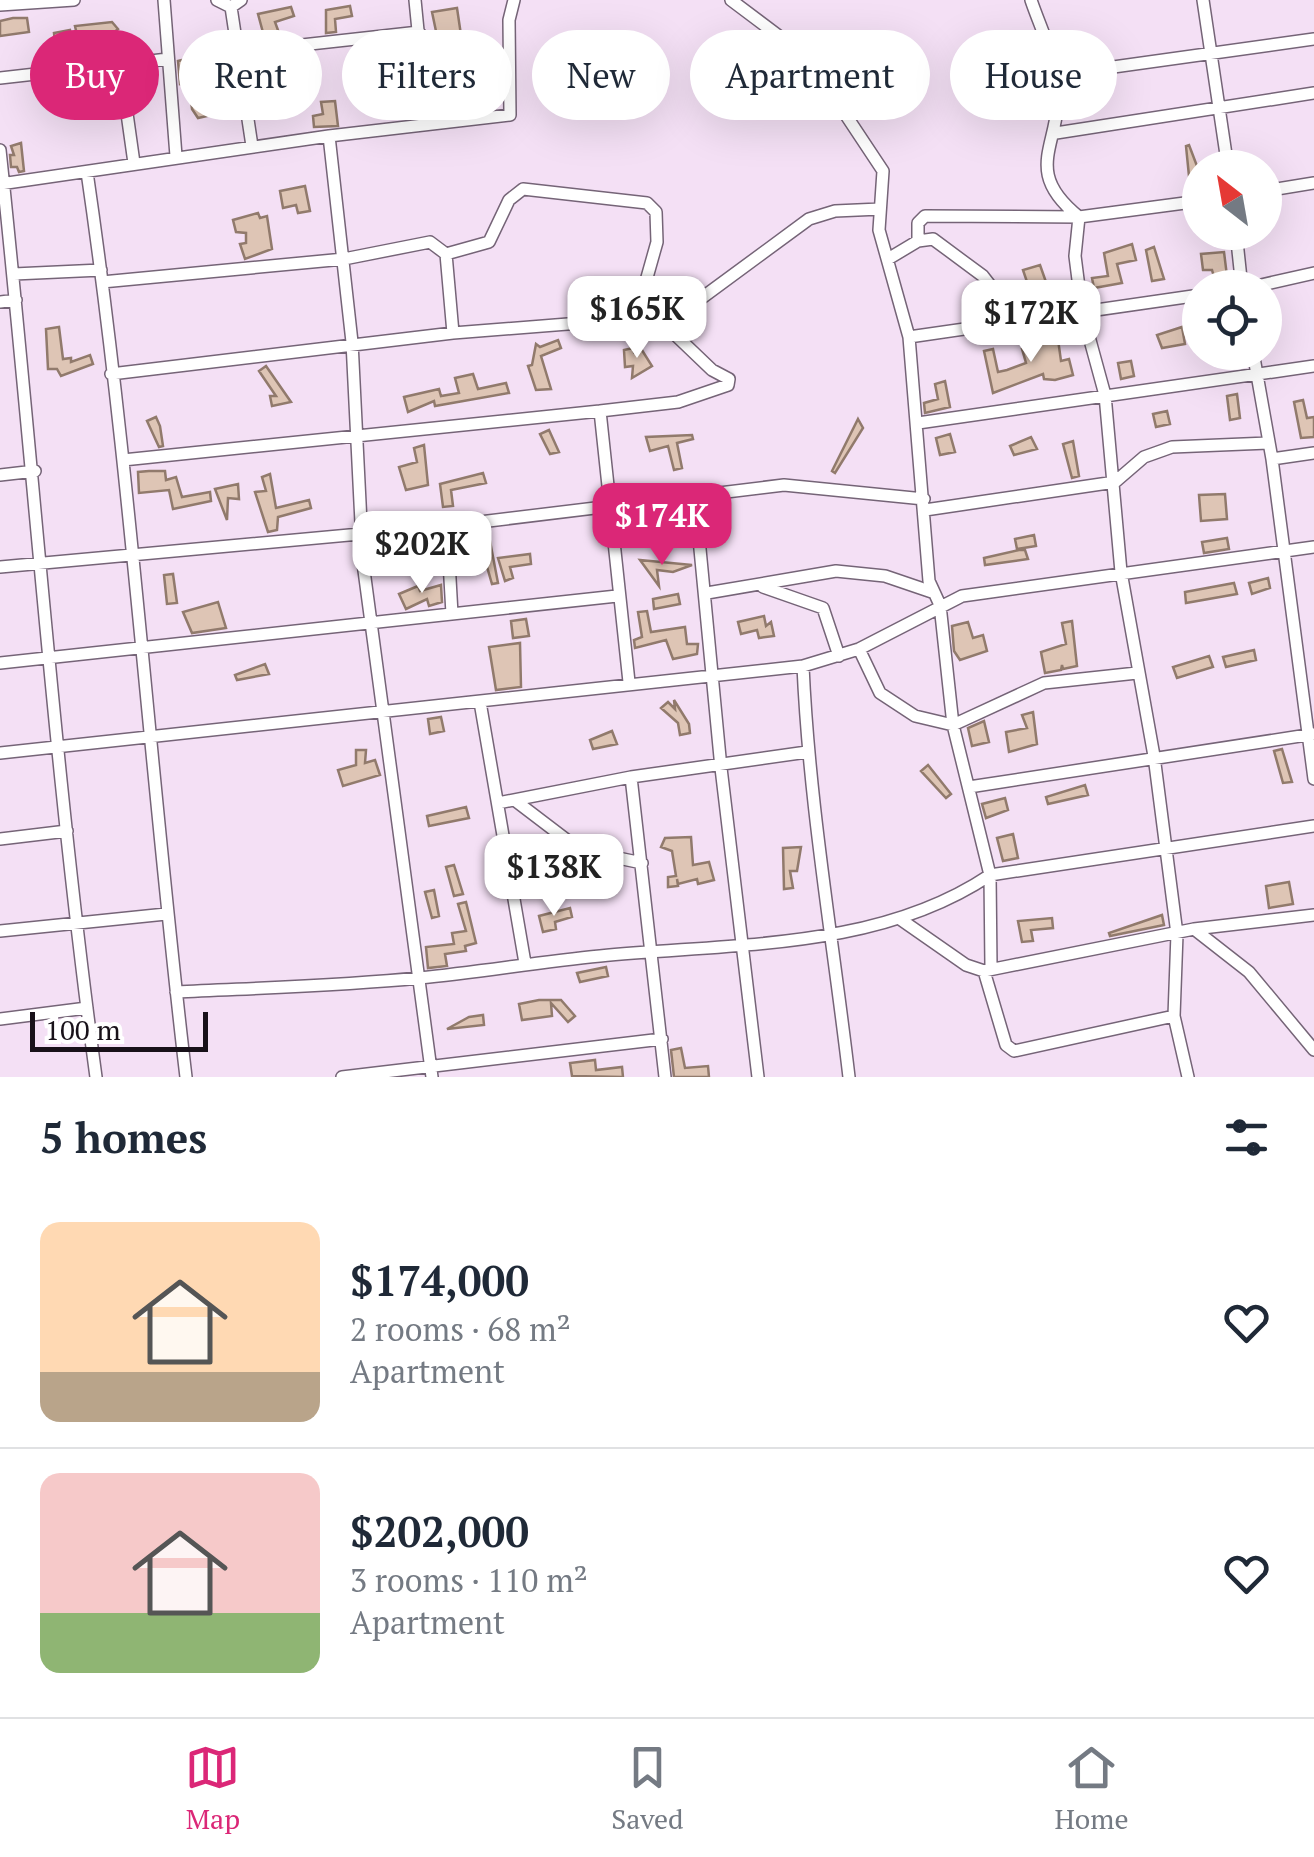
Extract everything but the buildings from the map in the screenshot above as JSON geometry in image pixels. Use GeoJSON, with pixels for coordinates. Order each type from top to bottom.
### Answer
{"type":"FeatureCollection","features":[{"type":"Feature","properties":{"kind":"street"},"geometry":{"type":"LineString","coordinates":[[0,5],[74,0]]}},
{"type":"Feature","properties":{"kind":"street"},"geometry":{"type":"LineString","coordinates":[[164,0],[176,156]]}},
{"type":"Feature","properties":{"kind":"street"},"geometry":{"type":"LineString","coordinates":[[218,0],[236,4],[237,30]]}},
{"type":"Feature","properties":{"kind":"street"},"geometry":{"type":"LineString","coordinates":[[415,0],[419,30]]}},
{"type":"Feature","properties":{"kind":"street"},"geometry":{"type":"LineString","coordinates":[[2,183],[427,122],[510,115],[509,20],[514,0]]}},
{"type":"Feature","properties":{"kind":"street"},"geometry":{"type":"LineString","coordinates":[[730,0],[796,46],[831,89],[882,170],[879,230],[909,337],[932,592],[940,605],[953,726],[990,875],[988,969],[1006,1044],[1014,1051],[1174,1016]]}},
{"type":"Feature","properties":{"kind":"street"},"geometry":{"type":"LineString","coordinates":[[1031,0],[1041,30]]}},
{"type":"Feature","properties":{"kind":"street"},"geometry":{"type":"LineString","coordinates":[[1203,0],[1226,150]]}},
{"type":"Feature","properties":{"kind":"street"},"geometry":{"type":"LineString","coordinates":[[1117,66],[1314,39]]}},
{"type":"Feature","properties":{"kind":"street"},"geometry":{"type":"LineString","coordinates":[[159,60],[168,59]]}},
{"type":"Feature","properties":{"kind":"street"},"geometry":{"type":"LineString","coordinates":[[0,78],[30,74]]}},
{"type":"Feature","properties":{"kind":"street"},"geometry":{"type":"LineString","coordinates":[[1056,133],[1314,93]]}},
{"type":"Feature","properties":{"kind":"street"},"geometry":{"type":"LineString","coordinates":[[128,120],[134,163]]}},
{"type":"Feature","properties":{"kind":"street"},"geometry":{"type":"LineString","coordinates":[[248,120],[252,146]]}},
{"type":"Feature","properties":{"kind":"street"},"geometry":{"type":"LineString","coordinates":[[1056,120],[1047,182],[1058,200],[1079,217]]}},
{"type":"Feature","properties":{"kind":"street"},"geometry":{"type":"LineString","coordinates":[[329,136],[352,342],[361,530],[371,621],[432,1070]]}},
{"type":"Feature","properties":{"kind":"street"},"geometry":{"type":"LineString","coordinates":[[0,150],[35,471],[49,659],[96,1077]]}},
{"type":"Feature","properties":{"kind":"street"},"geometry":{"type":"LineString","coordinates":[[86,172],[134,552],[166,914],[186,1077]]}},
{"type":"Feature","properties":{"kind":"street"},"geometry":{"type":"LineString","coordinates":[[1282,188],[1314,183]]}},
{"type":"Feature","properties":{"kind":"street"},"geometry":{"type":"LineString","coordinates":[[446,254],[488,242],[509,200],[522,189],[647,203],[656,212],[657,242],[635,320]]}},
{"type":"Feature","properties":{"kind":"street"},"geometry":{"type":"LineString","coordinates":[[918,241],[918,223],[924,216],[1079,217],[1182,203]]}},
{"type":"Feature","properties":{"kind":"street"},"geometry":{"type":"LineString","coordinates":[[666,325],[717,283],[809,219],[834,211],[880,209]]}},
{"type":"Feature","properties":{"kind":"street"},"geometry":{"type":"LineString","coordinates":[[1079,217],[1075,256],[1082,311],[1105,395],[1121,572],[1154,756],[1178,934],[1174,1016],[1188,1077]]}},
{"type":"Feature","properties":{"kind":"street"},"geometry":{"type":"LineString","coordinates":[[888,259],[918,241],[933,239],[956,252],[998,292],[1017,320]]}},
{"type":"Feature","properties":{"kind":"street"},"geometry":{"type":"LineString","coordinates":[[14,274],[101,276],[344,259],[430,242],[446,254],[453,333]]}},
{"type":"Feature","properties":{"kind":"street"},"geometry":{"type":"LineString","coordinates":[[1282,280],[1314,273]]}},
{"type":"Feature","properties":{"kind":"street"},"geometry":{"type":"LineString","coordinates":[[909,337],[1182,297]]}},
{"type":"Feature","properties":{"kind":"street"},"geometry":{"type":"LineString","coordinates":[[0,302],[16,300]]}},
{"type":"Feature","properties":{"kind":"street"},"geometry":{"type":"LineString","coordinates":[[111,374],[352,342],[635,320],[666,325],[712,370],[729,379],[728,385],[678,402],[122,460]]}},
{"type":"Feature","properties":{"kind":"street"},"geometry":{"type":"LineString","coordinates":[[918,423],[1314,366]]}},
{"type":"Feature","properties":{"kind":"street"},"geometry":{"type":"LineString","coordinates":[[1255,370],[1272,459],[1314,778]]}},
{"type":"Feature","properties":{"kind":"street"},"geometry":{"type":"LineString","coordinates":[[600,411],[614,505],[618,596],[628,682]]}},
{"type":"Feature","properties":{"kind":"street"},"geometry":{"type":"LineString","coordinates":[[0,567],[361,530],[447,526],[805,484],[925,504],[1114,482],[1144,457],[1172,447],[1268,443]]}},
{"type":"Feature","properties":{"kind":"street"},"geometry":{"type":"LineString","coordinates":[[1272,459],[1314,454]]}},
{"type":"Feature","properties":{"kind":"street"},"geometry":{"type":"LineString","coordinates":[[0,475],[35,471]]}},
{"type":"Feature","properties":{"kind":"street"},"geometry":{"type":"LineString","coordinates":[[696,497],[716,675],[721,768],[758,1077]]}},
{"type":"Feature","properties":{"kind":"street"},"geometry":{"type":"LineString","coordinates":[[447,526],[452,614]]}},
{"type":"Feature","properties":{"kind":"street"},"geometry":{"type":"LineString","coordinates":[[0,753],[149,740],[385,708],[480,702],[628,682],[803,666],[859,649],[962,596],[1314,546]]}},
{"type":"Feature","properties":{"kind":"street"},"geometry":{"type":"LineString","coordinates":[[707,594],[836,571],[885,576],[932,592]]}},
{"type":"Feature","properties":{"kind":"street"},"geometry":{"type":"LineString","coordinates":[[758,585],[816,602],[827,615],[839,656]]}},
{"type":"Feature","properties":{"kind":"street"},"geometry":{"type":"LineString","coordinates":[[0,663],[618,596]]}},
{"type":"Feature","properties":{"kind":"street"},"geometry":{"type":"LineString","coordinates":[[1298,646],[1314,644]]}},
{"type":"Feature","properties":{"kind":"street"},"geometry":{"type":"LineString","coordinates":[[859,649],[880,693],[915,716],[953,726],[1044,684],[1138,673]]}},
{"type":"Feature","properties":{"kind":"street"},"geometry":{"type":"LineString","coordinates":[[803,666],[807,752],[849,1077]]}},
{"type":"Feature","properties":{"kind":"street"},"geometry":{"type":"LineString","coordinates":[[480,702],[525,964]]}},
{"type":"Feature","properties":{"kind":"street"},"geometry":{"type":"LineString","coordinates":[[969,787],[1311,735]]}},
{"type":"Feature","properties":{"kind":"street"},"geometry":{"type":"LineString","coordinates":[[498,803],[631,777],[721,768],[807,752]]}},
{"type":"Feature","properties":{"kind":"street"},"geometry":{"type":"LineString","coordinates":[[631,777],[665,1077]]}},
{"type":"Feature","properties":{"kind":"street"},"geometry":{"type":"LineString","coordinates":[[517,802],[580,850],[642,863]]}},
{"type":"Feature","properties":{"kind":"street"},"geometry":{"type":"LineString","coordinates":[[176,992],[418,978],[652,951],[832,936],[900,919],[967,890],[990,875],[1314,826]]}},
{"type":"Feature","properties":{"kind":"street"},"geometry":{"type":"LineString","coordinates":[[0,839],[67,831]]}},
{"type":"Feature","properties":{"kind":"street"},"geometry":{"type":"LineString","coordinates":[[0,931],[166,914]]}},
{"type":"Feature","properties":{"kind":"street"},"geometry":{"type":"LineString","coordinates":[[900,919],[966,965],[988,969],[1194,929],[1314,915]]}},
{"type":"Feature","properties":{"kind":"street"},"geometry":{"type":"LineString","coordinates":[[1194,929],[1250,972],[1314,1050]]}},
{"type":"Feature","properties":{"kind":"street"},"geometry":{"type":"LineString","coordinates":[[0,1019],[87,1008]]}},
{"type":"Feature","properties":{"kind":"street"},"geometry":{"type":"LineString","coordinates":[[342,1077],[432,1070],[662,1039]]}}]}
